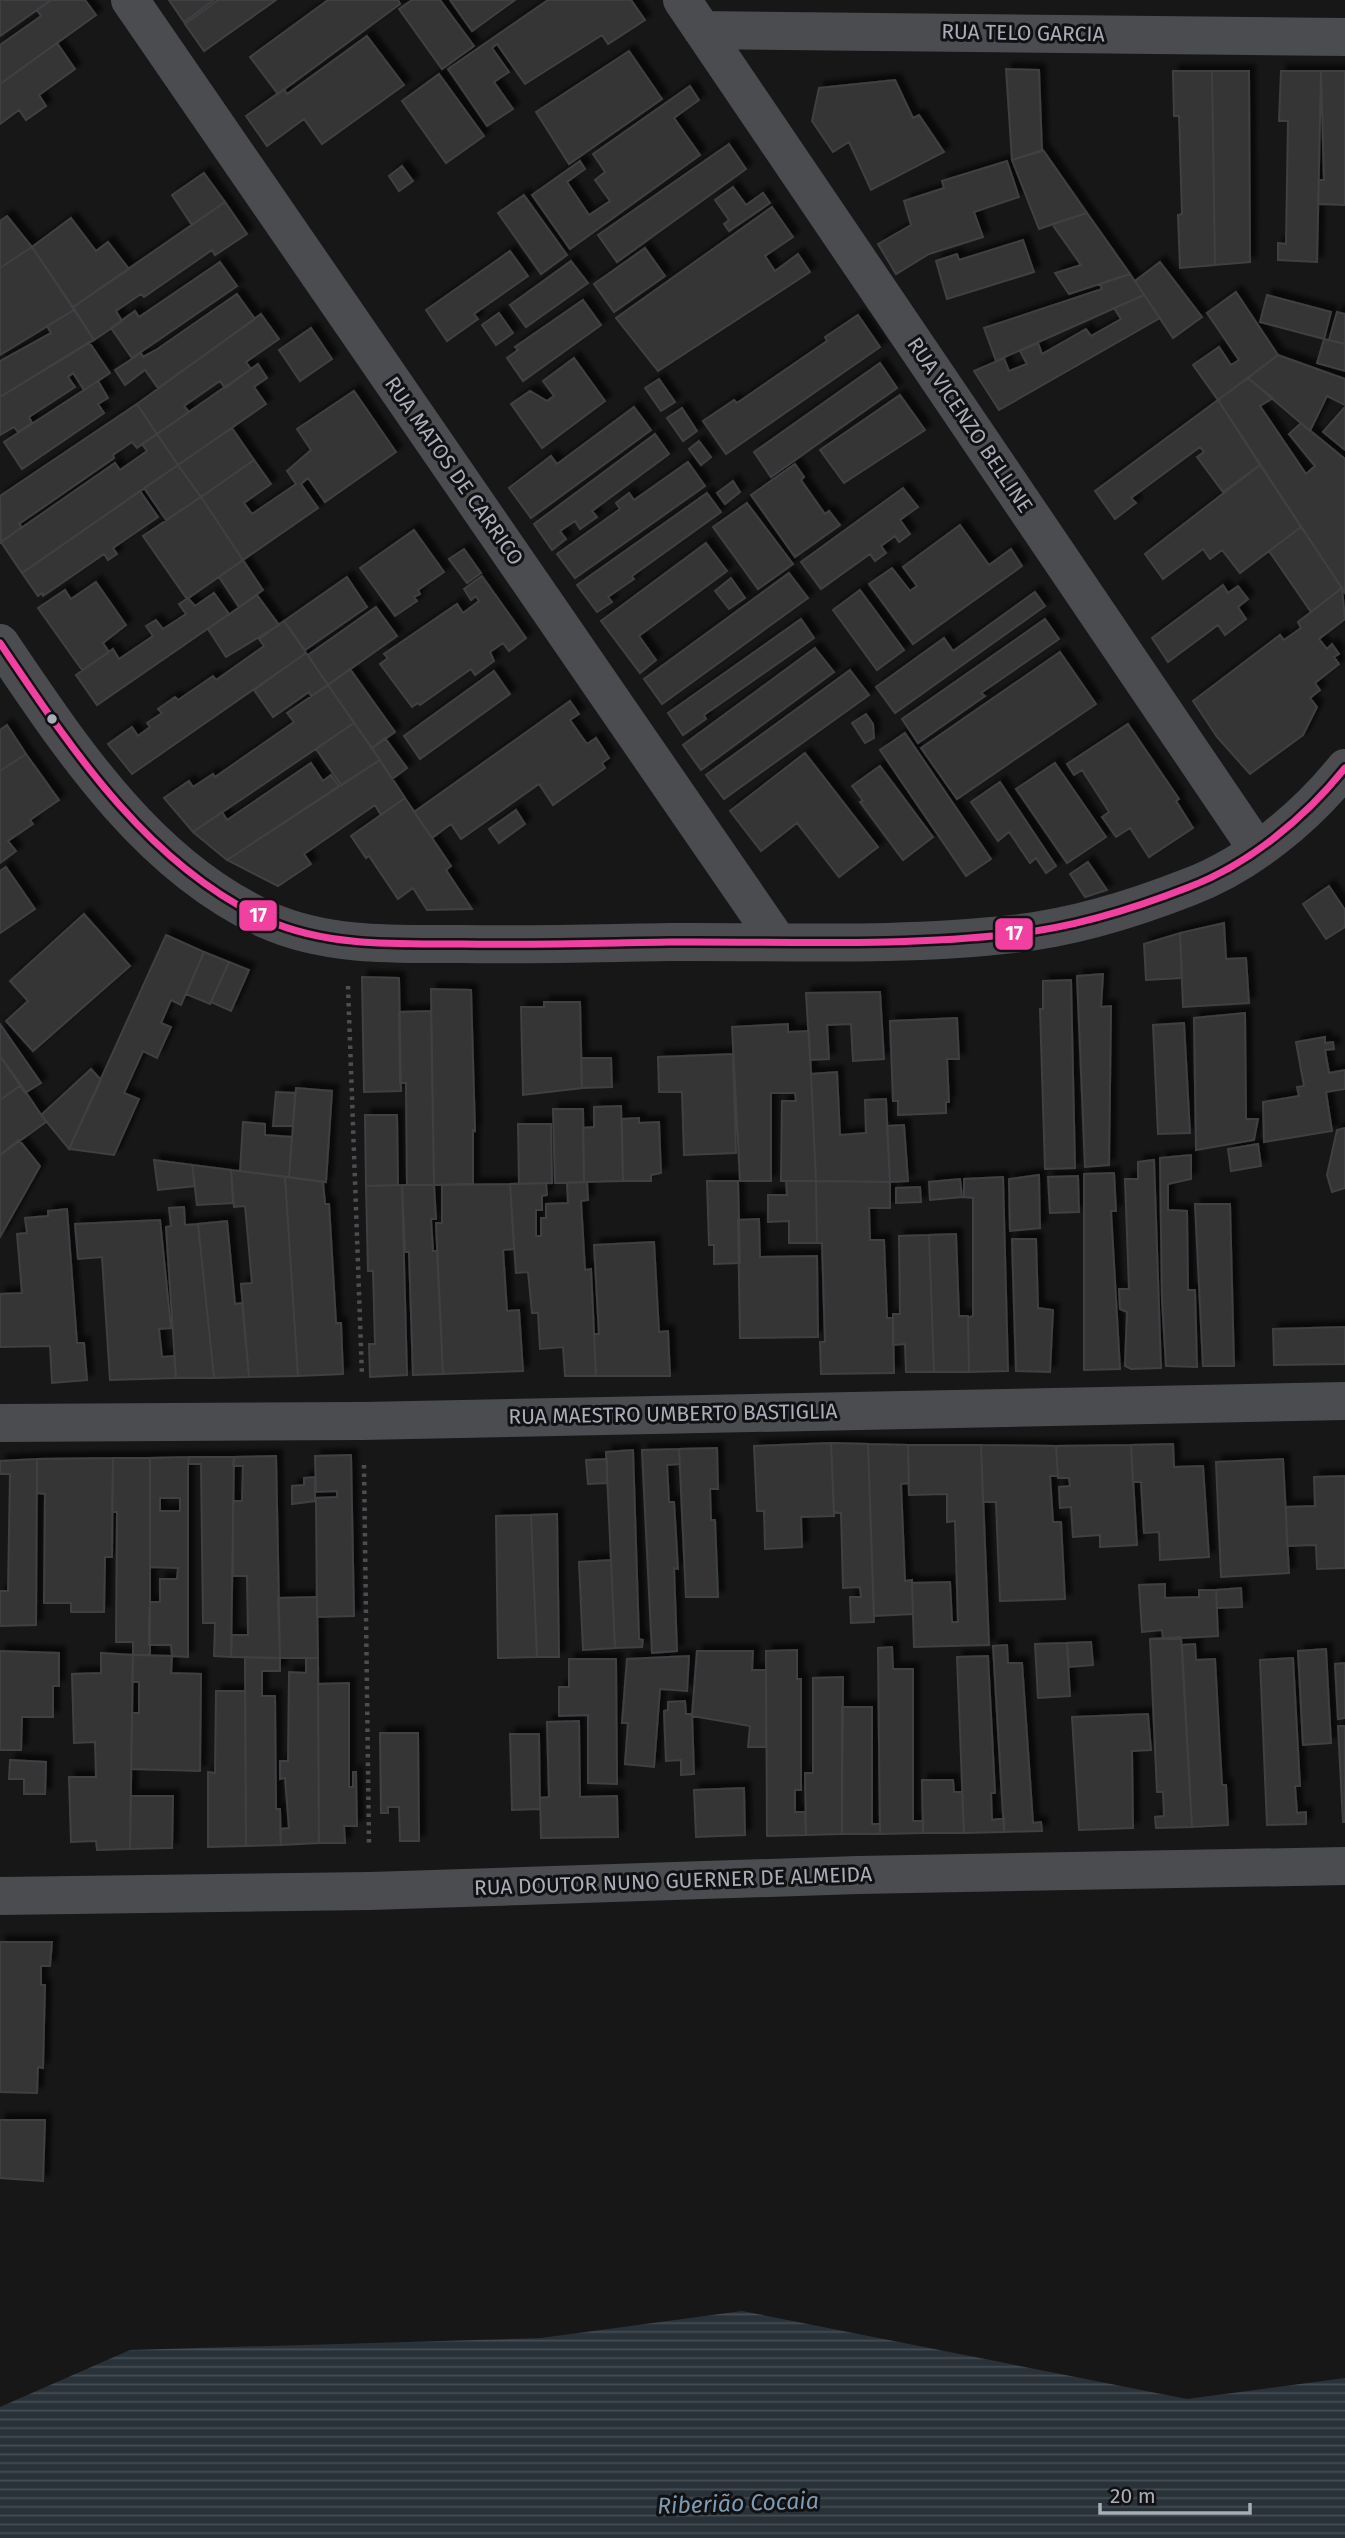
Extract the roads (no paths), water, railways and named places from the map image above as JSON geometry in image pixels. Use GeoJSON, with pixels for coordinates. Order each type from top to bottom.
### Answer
{"type":"FeatureCollection","features":[{"type":"Feature","properties":{"kind":"street","name":"RUA MATOS DE CARRICO"},"geometry":{"type":"LineString","coordinates":[[130,0],[778,942]]}},
{"type":"Feature","properties":{"kind":"street","name":"RUA TELO GARCIA"},"geometry":{"type":"LineString","coordinates":[[692,15],[1345,37]]}},
{"type":"Feature","properties":{"kind":"street","name":"RUA VICENZO BELLINE"},"geometry":{"type":"LineString","coordinates":[[692,15],[1257,849]]}},
{"type":"Feature","properties":{"kind":"street"},"geometry":{"type":"LineString","coordinates":[[0,643],[67,742],[156,842],[215,891],[240,907],[289,929],[346,940],[417,944],[778,942],[1013,934],[1069,924],[1190,887],[1227,870],[1320,799],[1345,768]]}},
{"type":"Feature","properties":{"kind":"street","name":"RUA MAESTRO UMBERTO BASTIGLIA"},"geometry":{"type":"LineString","coordinates":[[0,1423],[363,1421],[1345,1401]]}},
{"type":"Feature","properties":{"kind":"street","name":"RUA DOUTOR NUNO GUERNER DE ALMEIDA"},"geometry":{"type":"LineString","coordinates":[[0,1896],[370,1891],[844,1876],[1345,1866]]}},
{"type":"Feature","properties":{"kind":"water","name":"Riberião Cocaia"},"geometry":{"type":"Polygon","coordinates":[[[742,2311],[1187,2399],[1345,2378],[1345,2538],[0,2538],[0,2407],[130,2350],[541,2338],[742,2311]]]}}]}
